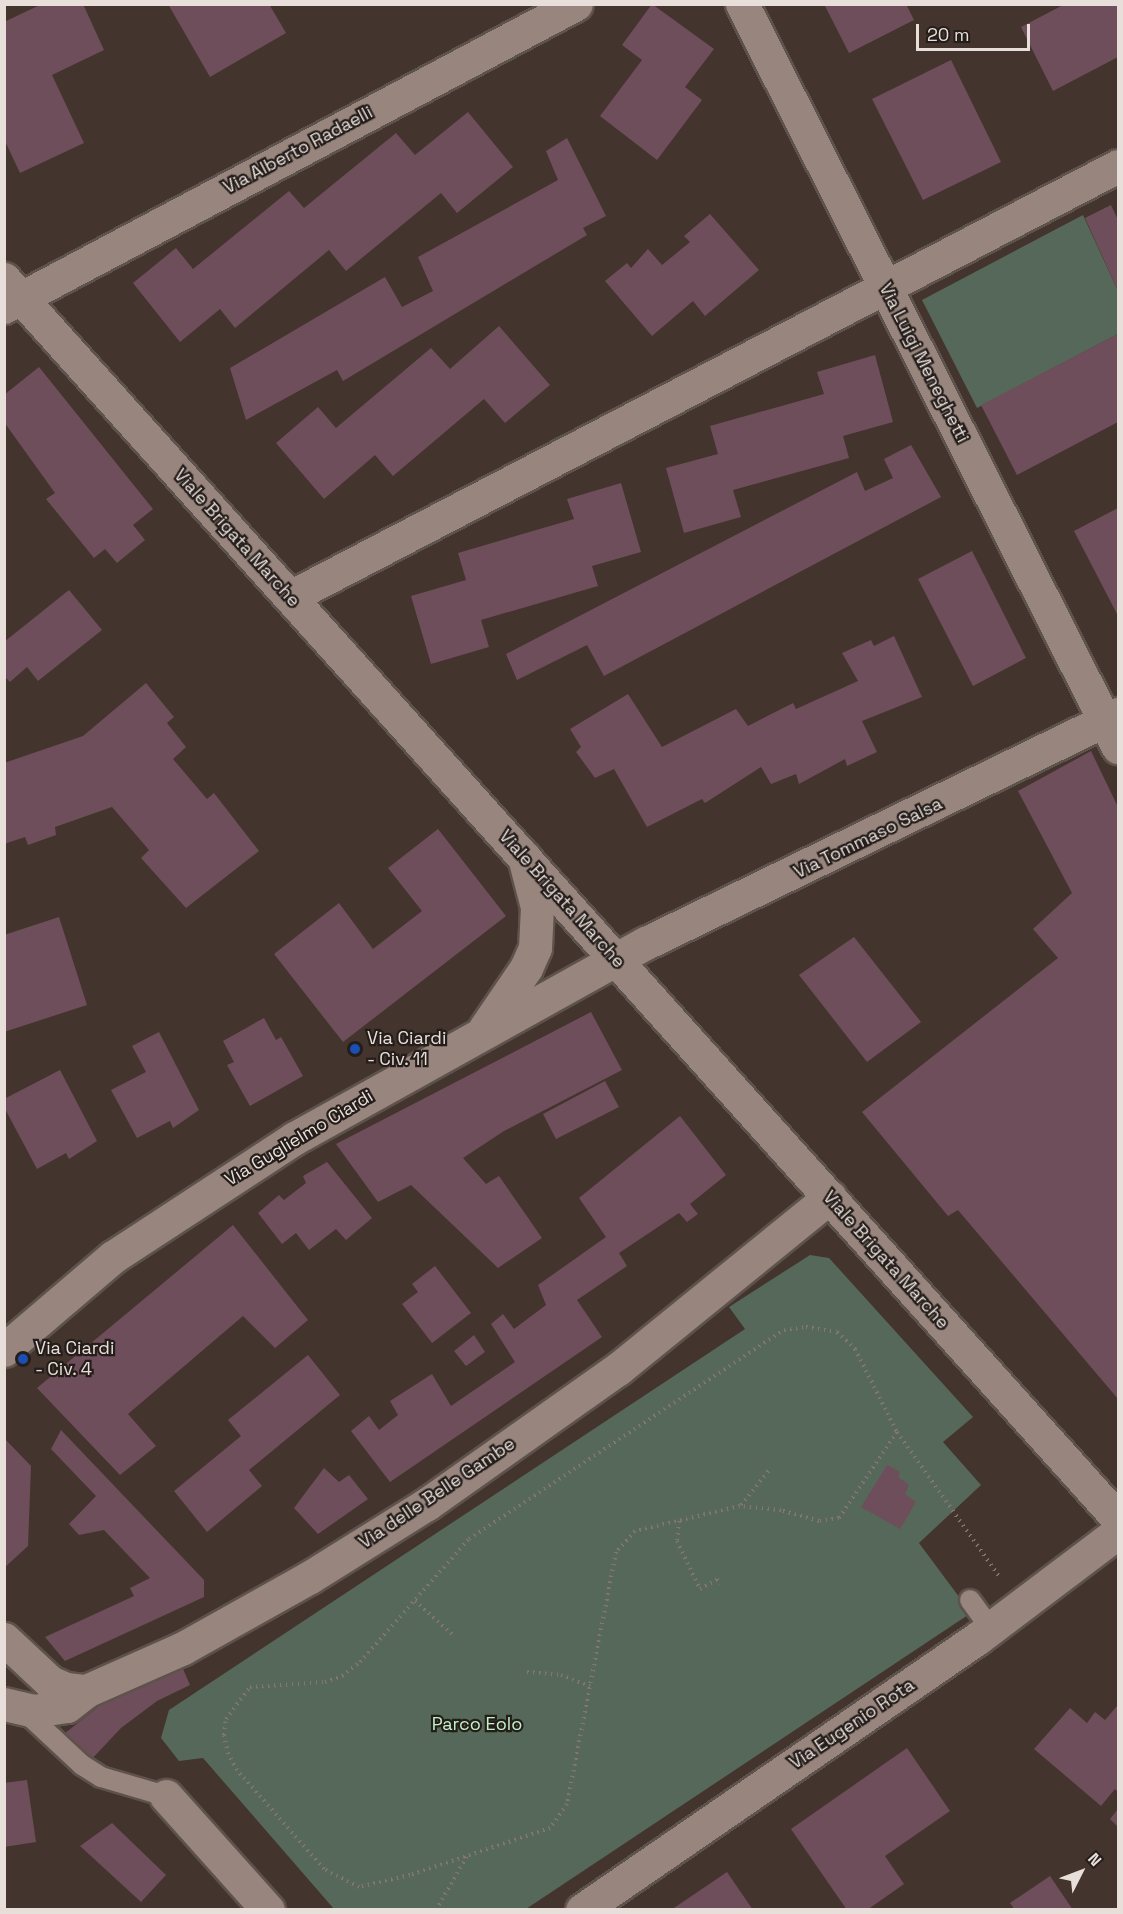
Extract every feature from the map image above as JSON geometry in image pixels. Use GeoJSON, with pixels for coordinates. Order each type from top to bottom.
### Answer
{"type":"FeatureCollection","features":[{"type":"Feature","properties":{"kind":"street","name":"Via Alberto Radaelli"},"geometry":{"type":"LineString","coordinates":[[10,294],[576,4]]}},
{"type":"Feature","properties":{"kind":"street","name":"Via Luigi Meneghetti"},"geometry":{"type":"LineString","coordinates":[[742,4],[885,287],[1114,727]]}},
{"type":"Feature","properties":{"kind":"street"},"geometry":{"type":"LineString","coordinates":[[290,597],[1119,166]]}},
{"type":"Feature","properties":{"kind":"street","name":"Viale Brigata Marche"},"geometry":{"type":"LineString","coordinates":[[10,294],[290,597],[1119,1519]]}},
{"type":"Feature","properties":{"kind":"street","name":"Via Tommaso Salsa"},"geometry":{"type":"LineString","coordinates":[[616,960],[1114,727]]}},
{"type":"Feature","properties":{"kind":"street"},"geometry":{"type":"LineString","coordinates":[[480,1034],[526,968],[535,948],[537,907],[524,857]]}},
{"type":"Feature","properties":{"kind":"street","name":"Via Guglielmo Ciardi"},"geometry":{"type":"LineString","coordinates":[[4,1350],[113,1257],[182,1209],[295,1138],[616,960]]}},
{"type":"Feature","properties":{"kind":"street","name":"Via delle Belle Gambe"},"geometry":{"type":"LineString","coordinates":[[11,1705],[52,1711],[67,1706],[86,1691],[241,1618],[427,1504],[618,1369],[830,1197]]}},
{"type":"Feature","properties":{"kind":"street","name":"Via Eugenio Rota"},"geometry":{"type":"LineString","coordinates":[[582,1910],[990,1628],[1119,1532]]}},
{"type":"Feature","properties":{"kind":"street"},"geometry":{"type":"LineString","coordinates":[[4,1639],[36,1671],[66,1689],[86,1691]]}},
{"type":"Feature","properties":{"kind":"street"},"geometry":{"type":"LineString","coordinates":[[11,1705],[34,1688],[36,1671]]}},
{"type":"Feature","properties":{"kind":"street"},"geometry":{"type":"LineString","coordinates":[[166,1797],[268,1910]]}},
{"type":"Feature","properties":{"kind":"lane"},"geometry":{"type":"LineString","coordinates":[[970,1600],[990,1628]]}},
{"type":"Feature","properties":{"kind":"lane"},"geometry":{"type":"LineString","coordinates":[[11,1705],[82,1765],[101,1777],[166,1797]]}},
{"type":"Feature","properties":{"kind":"path"},"geometry":{"type":"LineString","coordinates":[[897,1432],[839,1518],[819,1521],[781,1510],[740,1506],[635,1531],[616,1552],[562,1816],[550,1828],[377,1884],[359,1887],[341,1880],[324,1869],[237,1770],[228,1754],[224,1735],[226,1719],[239,1696],[250,1688],[325,1682],[342,1676],[360,1662],[470,1539],[784,1330],[806,1327],[837,1332],[855,1350],[897,1432],[1000,1577],[1007,1572]]}},
{"type":"Feature","properties":{"kind":"path"},"geometry":{"type":"LineString","coordinates":[[740,1506],[770,1469]]}},
{"type":"Feature","properties":{"kind":"path"},"geometry":{"type":"LineString","coordinates":[[679,1521],[677,1541],[700,1589],[717,1580],[720,1584]]}},
{"type":"Feature","properties":{"kind":"path"},"geometry":{"type":"LineString","coordinates":[[415,1601],[452,1634]]}},
{"type":"Feature","properties":{"kind":"path"},"geometry":{"type":"LineString","coordinates":[[527,1672],[561,1675],[590,1686]]}},
{"type":"Feature","properties":{"kind":"path"},"geometry":{"type":"LineString","coordinates":[[436,1910],[467,1855]]}},
{"type":"Feature","properties":{"kind":"green space"},"geometry":{"type":"Polygon","coordinates":[[[1083,215],[1118,291],[1118,334],[977,408],[922,300],[1083,215]]]}},
{"type":"Feature","properties":{"kind":"green space","name":"Parco Eolo"},"geometry":{"type":"Polygon","coordinates":[[[810,1255],[829,1258],[973,1417],[943,1442],[981,1485],[919,1543],[971,1613],[526,1909],[334,1909],[203,1758],[179,1761],[161,1738],[169,1710],[745,1329],[729,1307],[810,1255]]]}},
{"type":"Feature","properties":{"kind":"building"},"geometry":{"type":"Polygon","coordinates":[[[42,4],[83,4],[104,50],[52,75],[84,143],[20,173],[4,139],[4,22],[42,4]]]}},
{"type":"Feature","properties":{"kind":"building"},"geometry":{"type":"Polygon","coordinates":[[[168,4],[269,4],[286,33],[210,77],[168,4]]]}},
{"type":"Feature","properties":{"kind":"building"},"geometry":{"type":"Polygon","coordinates":[[[652,4],[714,49],[685,87],[702,100],[657,160],[600,116],[642,60],[622,45],[652,4]]]}},
{"type":"Feature","properties":{"kind":"building"},"geometry":{"type":"Polygon","coordinates":[[[824,4],[906,4],[914,20],[849,53],[824,4]]]}},
{"type":"Feature","properties":{"kind":"building"},"geometry":{"type":"Polygon","coordinates":[[[1065,4],[1118,4],[1118,57],[1053,91],[1021,27],[1065,4]]]}},
{"type":"Feature","properties":{"kind":"building"},"geometry":{"type":"Polygon","coordinates":[[[951,60],[1001,162],[923,200],[872,99],[951,60]]]}},
{"type":"Feature","properties":{"kind":"building"},"geometry":{"type":"Polygon","coordinates":[[[468,112],[513,167],[457,213],[441,193],[346,271],[329,250],[235,328],[220,309],[180,342],[133,283],[176,248],[193,269],[289,191],[304,208],[396,133],[415,155],[468,112]]]}},
{"type":"Feature","properties":{"kind":"building"},"geometry":{"type":"Polygon","coordinates":[[[567,138],[606,216],[583,228],[587,235],[343,381],[337,370],[246,420],[230,368],[385,277],[402,307],[433,291],[418,257],[558,180],[546,151],[567,138]]]}},
{"type":"Feature","properties":{"kind":"building"},"geometry":{"type":"Polygon","coordinates":[[[1111,205],[1118,220],[1118,291],[1085,218],[1111,205]]]}},
{"type":"Feature","properties":{"kind":"building"},"geometry":{"type":"Polygon","coordinates":[[[710,214],[759,270],[705,316],[693,301],[652,336],[605,281],[627,263],[631,268],[648,249],[662,265],[690,242],[684,236],[710,214]]]}},
{"type":"Feature","properties":{"kind":"building"},"geometry":{"type":"Polygon","coordinates":[[[499,326],[550,385],[505,423],[484,399],[393,476],[375,455],[324,499],[276,443],[318,407],[336,428],[431,348],[450,369],[499,326]]]}},
{"type":"Feature","properties":{"kind":"building"},"geometry":{"type":"Polygon","coordinates":[[[1118,334],[1118,422],[1017,475],[981,405],[1118,334]]]}},
{"type":"Feature","properties":{"kind":"building"},"geometry":{"type":"Polygon","coordinates":[[[875,355],[893,422],[843,436],[849,458],[733,490],[741,517],[684,533],[666,468],[718,454],[710,426],[824,394],[817,372],[875,355]]]}},
{"type":"Feature","properties":{"kind":"building"},"geometry":{"type":"Polygon","coordinates":[[[39,367],[153,509],[133,525],[145,540],[117,563],[105,549],[94,558],[46,499],[55,493],[4,422],[4,395],[39,367]]]}},
{"type":"Feature","properties":{"kind":"building"},"geometry":{"type":"Polygon","coordinates":[[[911,445],[941,497],[604,676],[587,645],[517,680],[506,654],[857,472],[865,491],[893,478],[884,459],[911,445]]]}},
{"type":"Feature","properties":{"kind":"building"},"geometry":{"type":"Polygon","coordinates":[[[621,483],[641,552],[592,566],[598,586],[481,620],[489,647],[431,664],[411,596],[466,580],[458,553],[574,519],[567,499],[621,483]]]}},
{"type":"Feature","properties":{"kind":"building"},"geometry":{"type":"Polygon","coordinates":[[[1118,508],[1118,613],[1117,614],[1074,531],[1118,508]]]}},
{"type":"Feature","properties":{"kind":"building"},"geometry":{"type":"Polygon","coordinates":[[[972,551],[1026,658],[973,686],[918,579],[972,551]]]}},
{"type":"Feature","properties":{"kind":"building"},"geometry":{"type":"Polygon","coordinates":[[[69,590],[102,630],[38,681],[27,667],[10,682],[4,676],[4,642],[69,590]]]}},
{"type":"Feature","properties":{"kind":"building"},"geometry":{"type":"Polygon","coordinates":[[[894,636],[922,697],[862,721],[877,752],[847,766],[845,759],[799,784],[796,774],[771,784],[761,767],[705,803],[702,799],[647,827],[614,769],[595,778],[576,752],[581,747],[570,729],[628,694],[662,747],[736,709],[748,726],[793,703],[796,709],[858,681],[842,653],[871,640],[874,646],[894,636]]]}},
{"type":"Feature","properties":{"kind":"building"},"geometry":{"type":"Polygon","coordinates":[[[146,683],[174,717],[167,723],[186,747],[173,759],[207,799],[214,793],[259,851],[186,908],[141,858],[149,850],[112,807],[55,827],[56,835],[28,845],[25,837],[4,844],[4,763],[83,736],[146,683]]]}},
{"type":"Feature","properties":{"kind":"building"},"geometry":{"type":"Polygon","coordinates":[[[1091,751],[1118,807],[1118,1399],[958,1210],[948,1216],[862,1112],[1058,958],[1033,929],[1072,893],[1018,791],[1091,751]]]}},
{"type":"Feature","properties":{"kind":"building"},"geometry":{"type":"Polygon","coordinates":[[[438,829],[506,916],[343,1042],[274,954],[339,903],[373,949],[422,911],[388,868],[438,829]]]}},
{"type":"Feature","properties":{"kind":"building"},"geometry":{"type":"Polygon","coordinates":[[[59,917],[87,1005],[4,1032],[4,935],[59,917]]]}},
{"type":"Feature","properties":{"kind":"building"},"geometry":{"type":"Polygon","coordinates":[[[854,937],[921,1022],[867,1062],[799,975],[854,937]]]}},
{"type":"Feature","properties":{"kind":"building"},"geometry":{"type":"Polygon","coordinates":[[[591,1012],[622,1070],[504,1131],[463,1158],[486,1184],[499,1176],[542,1238],[498,1268],[411,1185],[378,1202],[336,1144],[591,1012]]]}},
{"type":"Feature","properties":{"kind":"building"},"geometry":{"type":"Polygon","coordinates":[[[264,1018],[276,1040],[281,1037],[303,1076],[250,1106],[227,1065],[234,1062],[223,1041],[264,1018]]]}},
{"type":"Feature","properties":{"kind":"building"},"geometry":{"type":"Polygon","coordinates":[[[159,1032],[199,1110],[173,1128],[170,1121],[137,1138],[111,1090],[146,1072],[132,1046],[159,1032]]]}},
{"type":"Feature","properties":{"kind":"building"},"geometry":{"type":"Polygon","coordinates":[[[60,1070],[97,1141],[69,1159],[66,1153],[37,1169],[4,1107],[4,1099],[60,1070]]]}},
{"type":"Feature","properties":{"kind":"building"},"geometry":{"type":"Polygon","coordinates":[[[605,1081],[619,1107],[556,1139],[543,1114],[605,1081]]]}},
{"type":"Feature","properties":{"kind":"building"},"geometry":{"type":"Polygon","coordinates":[[[680,1116],[726,1175],[690,1204],[698,1214],[687,1222],[679,1213],[619,1253],[627,1266],[577,1300],[602,1337],[390,1482],[351,1431],[369,1416],[379,1430],[398,1415],[390,1401],[432,1374],[451,1406],[515,1362],[491,1324],[503,1314],[514,1329],[546,1305],[538,1285],[606,1237],[579,1198],[680,1116]]]}},
{"type":"Feature","properties":{"kind":"building"},"geometry":{"type":"Polygon","coordinates":[[[327,1162],[372,1218],[346,1240],[336,1229],[309,1250],[296,1233],[282,1244],[258,1213],[279,1195],[284,1200],[306,1183],[303,1176],[327,1162]]]}},
{"type":"Feature","properties":{"kind":"building"},"geometry":{"type":"Polygon","coordinates":[[[233,1225],[308,1320],[275,1348],[243,1316],[128,1414],[156,1446],[120,1475],[37,1388],[233,1225]]]}},
{"type":"Feature","properties":{"kind":"building"},"geometry":{"type":"Polygon","coordinates":[[[435,1266],[471,1313],[432,1343],[402,1304],[418,1292],[412,1284],[435,1266]]]}},
{"type":"Feature","properties":{"kind":"building"},"geometry":{"type":"Polygon","coordinates":[[[474,1335],[485,1352],[466,1366],[454,1351],[474,1335]]]}},
{"type":"Feature","properties":{"kind":"building"},"geometry":{"type":"Polygon","coordinates":[[[308,1355],[340,1395],[249,1470],[262,1486],[207,1532],[174,1491],[241,1436],[228,1420],[308,1355]]]}},
{"type":"Feature","properties":{"kind":"building"},"geometry":{"type":"Polygon","coordinates":[[[61,1430],[204,1580],[204,1597],[65,1661],[45,1637],[134,1596],[130,1588],[150,1578],[104,1530],[79,1535],[69,1524],[96,1496],[51,1449],[61,1430]]]}},
{"type":"Feature","properties":{"kind":"building"},"geometry":{"type":"Polygon","coordinates":[[[4,1438],[31,1466],[28,1546],[4,1568],[4,1438]]]}},
{"type":"Feature","properties":{"kind":"building"},"geometry":{"type":"Polygon","coordinates":[[[887,1465],[900,1472],[898,1477],[909,1485],[905,1494],[916,1502],[900,1529],[861,1507],[887,1465]]]}},
{"type":"Feature","properties":{"kind":"building"},"geometry":{"type":"Polygon","coordinates":[[[324,1468],[339,1482],[349,1475],[368,1499],[318,1534],[294,1508],[324,1468]]]}},
{"type":"Feature","properties":{"kind":"building"},"geometry":{"type":"Polygon","coordinates":[[[177,1655],[190,1685],[157,1701],[121,1728],[89,1762],[64,1734],[136,1677],[177,1655]]]}},
{"type":"Feature","properties":{"kind":"building"},"geometry":{"type":"Polygon","coordinates":[[[1118,1705],[1118,1792],[1115,1789],[1101,1806],[1034,1749],[1070,1708],[1087,1723],[1095,1712],[1105,1720],[1118,1705]]]}},
{"type":"Feature","properties":{"kind":"building"},"geometry":{"type":"Polygon","coordinates":[[[907,1748],[950,1811],[885,1856],[904,1884],[867,1910],[847,1910],[791,1829],[907,1748]]]}},
{"type":"Feature","properties":{"kind":"building"},"geometry":{"type":"Polygon","coordinates":[[[27,1780],[36,1842],[4,1847],[4,1783],[27,1780]]]}},
{"type":"Feature","properties":{"kind":"building"},"geometry":{"type":"Polygon","coordinates":[[[1118,1809],[1118,1827],[1110,1819],[1118,1809]]]}},
{"type":"Feature","properties":{"kind":"building"},"geometry":{"type":"Polygon","coordinates":[[[112,1823],[166,1875],[141,1902],[80,1846],[112,1823]]]}},
{"type":"Feature","properties":{"kind":"building"},"geometry":{"type":"Polygon","coordinates":[[[727,1872],[753,1910],[671,1910],[727,1872]]]}},
{"type":"Feature","properties":{"kind":"building"},"geometry":{"type":"Polygon","coordinates":[[[1050,1876],[1073,1910],[1015,1910],[1010,1903],[1050,1876]]]}},
{"type":"Feature","properties":{"kind":"place","name":"Via Ciardi - Civ. 11"},"geometry":{"type":"Point","coordinates":[355,1049]}},
{"type":"Feature","properties":{"kind":"place","name":"Via Ciardi - Civ. 4"},"geometry":{"type":"Point","coordinates":[23,1359]}}]}
